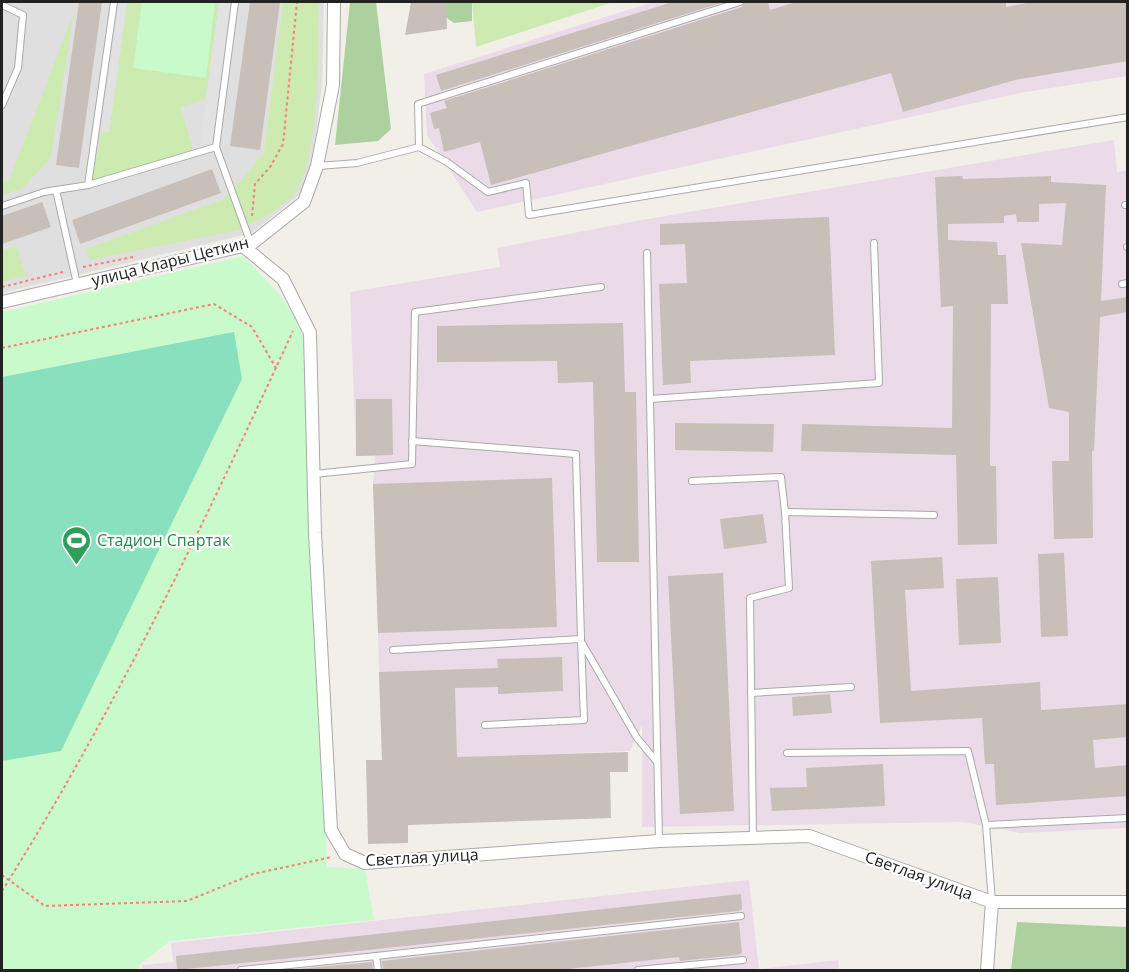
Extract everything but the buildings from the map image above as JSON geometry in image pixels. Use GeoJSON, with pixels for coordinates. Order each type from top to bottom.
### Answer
{"type":"FeatureCollection","features":[{"type":"Feature","properties":{"kind":"street","name":"улица Клары Цеткин"},"geometry":{"type":"LineString","coordinates":[[2,302],[247,241],[304,202],[317,166],[333,85],[334,2]]}},
{"type":"Feature","properties":{"kind":"street","name":"Светлая улица"},"geometry":{"type":"LineString","coordinates":[[247,241],[283,279],[310,333],[314,474],[331,830],[345,854],[365,863],[659,841],[809,836],[992,902],[1128,902]]}},
{"type":"Feature","properties":{"kind":"street"},"geometry":{"type":"LineString","coordinates":[[987,970],[992,902]]}},
{"type":"Feature","properties":{"kind":"lane"},"geometry":{"type":"LineString","coordinates":[[88,185],[114,2]]}},
{"type":"Feature","properties":{"kind":"lane"},"geometry":{"type":"LineString","coordinates":[[235,2],[216,147],[247,241]]}},
{"type":"Feature","properties":{"kind":"lane"},"geometry":{"type":"LineString","coordinates":[[419,147],[418,104],[740,2]]}},
{"type":"Feature","properties":{"kind":"lane"},"geometry":{"type":"LineString","coordinates":[[2,5],[23,15],[18,68],[2,102]]}},
{"type":"Feature","properties":{"kind":"lane"},"geometry":{"type":"LineString","coordinates":[[317,166],[357,163],[419,147],[447,162],[488,192],[526,183],[530,215],[1128,117]]}},
{"type":"Feature","properties":{"kind":"lane"},"geometry":{"type":"LineString","coordinates":[[2,206],[56,190],[88,185],[216,147]]}},
{"type":"Feature","properties":{"kind":"lane"},"geometry":{"type":"LineString","coordinates":[[56,190],[77,284]]}},
{"type":"Feature","properties":{"kind":"lane"},"geometry":{"type":"LineString","coordinates":[[650,399],[879,383],[874,243]]}},
{"type":"Feature","properties":{"kind":"lane"},"geometry":{"type":"LineString","coordinates":[[647,253],[659,841]]}},
{"type":"Feature","properties":{"kind":"lane"},"geometry":{"type":"LineString","coordinates":[[314,474],[412,464],[415,312],[601,287]]}},
{"type":"Feature","properties":{"kind":"lane"},"geometry":{"type":"LineString","coordinates":[[412,441],[576,454],[584,720],[485,725]]}},
{"type":"Feature","properties":{"kind":"lane"},"geometry":{"type":"LineString","coordinates":[[692,481],[781,477],[789,588],[750,598],[753,838]]}},
{"type":"Feature","properties":{"kind":"lane"},"geometry":{"type":"LineString","coordinates":[[785,512],[934,515]]}},
{"type":"Feature","properties":{"kind":"lane"},"geometry":{"type":"LineString","coordinates":[[581,639],[637,738],[657,762]]}},
{"type":"Feature","properties":{"kind":"lane"},"geometry":{"type":"LineString","coordinates":[[393,650],[581,639]]}},
{"type":"Feature","properties":{"kind":"lane"},"geometry":{"type":"LineString","coordinates":[[751,693],[851,687]]}},
{"type":"Feature","properties":{"kind":"lane"},"geometry":{"type":"LineString","coordinates":[[787,753],[968,751],[986,825],[992,902]]}},
{"type":"Feature","properties":{"kind":"lane"},"geometry":{"type":"LineString","coordinates":[[986,825],[1128,818]]}},
{"type":"Feature","properties":{"kind":"lane"},"geometry":{"type":"LineString","coordinates":[[241,970],[741,916]]}},
{"type":"Feature","properties":{"kind":"lane"},"geometry":{"type":"LineString","coordinates":[[376,956],[378,970]]}},
{"type":"Feature","properties":{"kind":"lane"},"geometry":{"type":"LineString","coordinates":[[638,970],[743,960]]}},
{"type":"Feature","properties":{"kind":"path"},"geometry":{"type":"LineString","coordinates":[[247,241],[255,184],[270,167],[283,144],[297,2]]}},
{"type":"Feature","properties":{"kind":"path"},"geometry":{"type":"LineString","coordinates":[[2,348],[214,304],[252,327],[276,368]]}},
{"type":"Feature","properties":{"kind":"path"},"geometry":{"type":"LineString","coordinates":[[2,891],[65,788],[219,491],[301,315]]}},
{"type":"Feature","properties":{"kind":"path"},"geometry":{"type":"LineString","coordinates":[[2,875],[45,906],[187,901],[253,874],[345,854]]}},
{"type":"Feature","properties":{"kind":"shaded area"},"geometry":{"type":"Polygon","coordinates":[[[2,2],[324,2],[322,84],[312,165],[299,195],[252,233],[2,293],[2,2]]]}},
{"type":"Feature","properties":{"kind":"shaded area"},"geometry":{"type":"Polygon","coordinates":[[[119,2],[127,2],[109,133],[101,131],[119,2]]]}},
{"type":"Feature","properties":{"kind":"shaded area"},"geometry":{"type":"Polygon","coordinates":[[[219,2],[231,2],[212,145],[200,144],[219,2]]]}},
{"type":"Feature","properties":{"kind":"shaded area"},"geometry":{"type":"Polygon","coordinates":[[[653,2],[1127,2],[1127,76],[1020,93],[477,212],[427,135],[424,74],[653,2]]]}},
{"type":"Feature","properties":{"kind":"shaded area"},"geometry":{"type":"Polygon","coordinates":[[[1114,140],[1117,172],[1128,170],[1127,828],[1020,833],[963,822],[642,827],[642,725],[630,751],[382,760],[373,484],[375,456],[356,456],[350,292],[500,267],[497,248],[636,221],[1114,140]]]}},
{"type":"Feature","properties":{"kind":"shaded area"},"geometry":{"type":"Polygon","coordinates":[[[749,880],[759,969],[838,960],[839,970],[143,970],[142,965],[173,962],[171,943],[749,880]]]}},
{"type":"Feature","properties":{"kind":"green space"},"geometry":{"type":"Polygon","coordinates":[[[127,2],[219,2],[206,99],[181,107],[193,151],[92,180],[101,131],[109,132],[127,2]]]}},
{"type":"Feature","properties":{"kind":"green space"},"geometry":{"type":"Polygon","coordinates":[[[142,2],[215,2],[206,78],[133,68],[142,2]]]}},
{"type":"Feature","properties":{"kind":"green space"},"geometry":{"type":"Polygon","coordinates":[[[283,2],[319,2],[318,71],[314,124],[305,170],[294,194],[271,212],[239,230],[90,260],[86,249],[224,199],[264,153],[283,2]]]}},
{"type":"Feature","properties":{"kind":"green space"},"geometry":{"type":"Polygon","coordinates":[[[350,2],[376,2],[391,129],[378,141],[335,145],[350,2]]]}},
{"type":"Feature","properties":{"kind":"green space"},"geometry":{"type":"Polygon","coordinates":[[[431,2],[472,2],[472,21],[454,23],[431,7],[431,2]]]}},
{"type":"Feature","properties":{"kind":"green space"},"geometry":{"type":"Polygon","coordinates":[[[472,2],[613,2],[476,47],[472,2]]]}},
{"type":"Feature","properties":{"kind":"green space"},"geometry":{"type":"Polygon","coordinates":[[[74,12],[51,157],[23,188],[2,195],[2,181],[9,181],[74,12]]]}},
{"type":"Feature","properties":{"kind":"green space"},"geometry":{"type":"Polygon","coordinates":[[[16,246],[26,276],[2,282],[2,251],[16,246]]]}},
{"type":"Feature","properties":{"kind":"green space"},"geometry":{"type":"Polygon","coordinates":[[[243,256],[275,290],[291,312],[298,324],[308,355],[327,867],[365,869],[374,920],[170,941],[139,965],[137,970],[2,970],[2,312],[243,256]]]}},
{"type":"Feature","properties":{"kind":"green space","name":"Стадион Спартак"},"geometry":{"type":"Polygon","coordinates":[[[234,332],[242,379],[61,751],[2,761],[2,377],[234,332]]]}},
{"type":"Feature","properties":{"kind":"green space"},"geometry":{"type":"Polygon","coordinates":[[[1017,922],[1127,927],[1127,970],[1011,970],[1017,922]]]}},
{"type":"Feature","properties":{"kind":"place","name":"Стадион Спартак"},"geometry":{"type":"Point","coordinates":[76,566]}}]}
